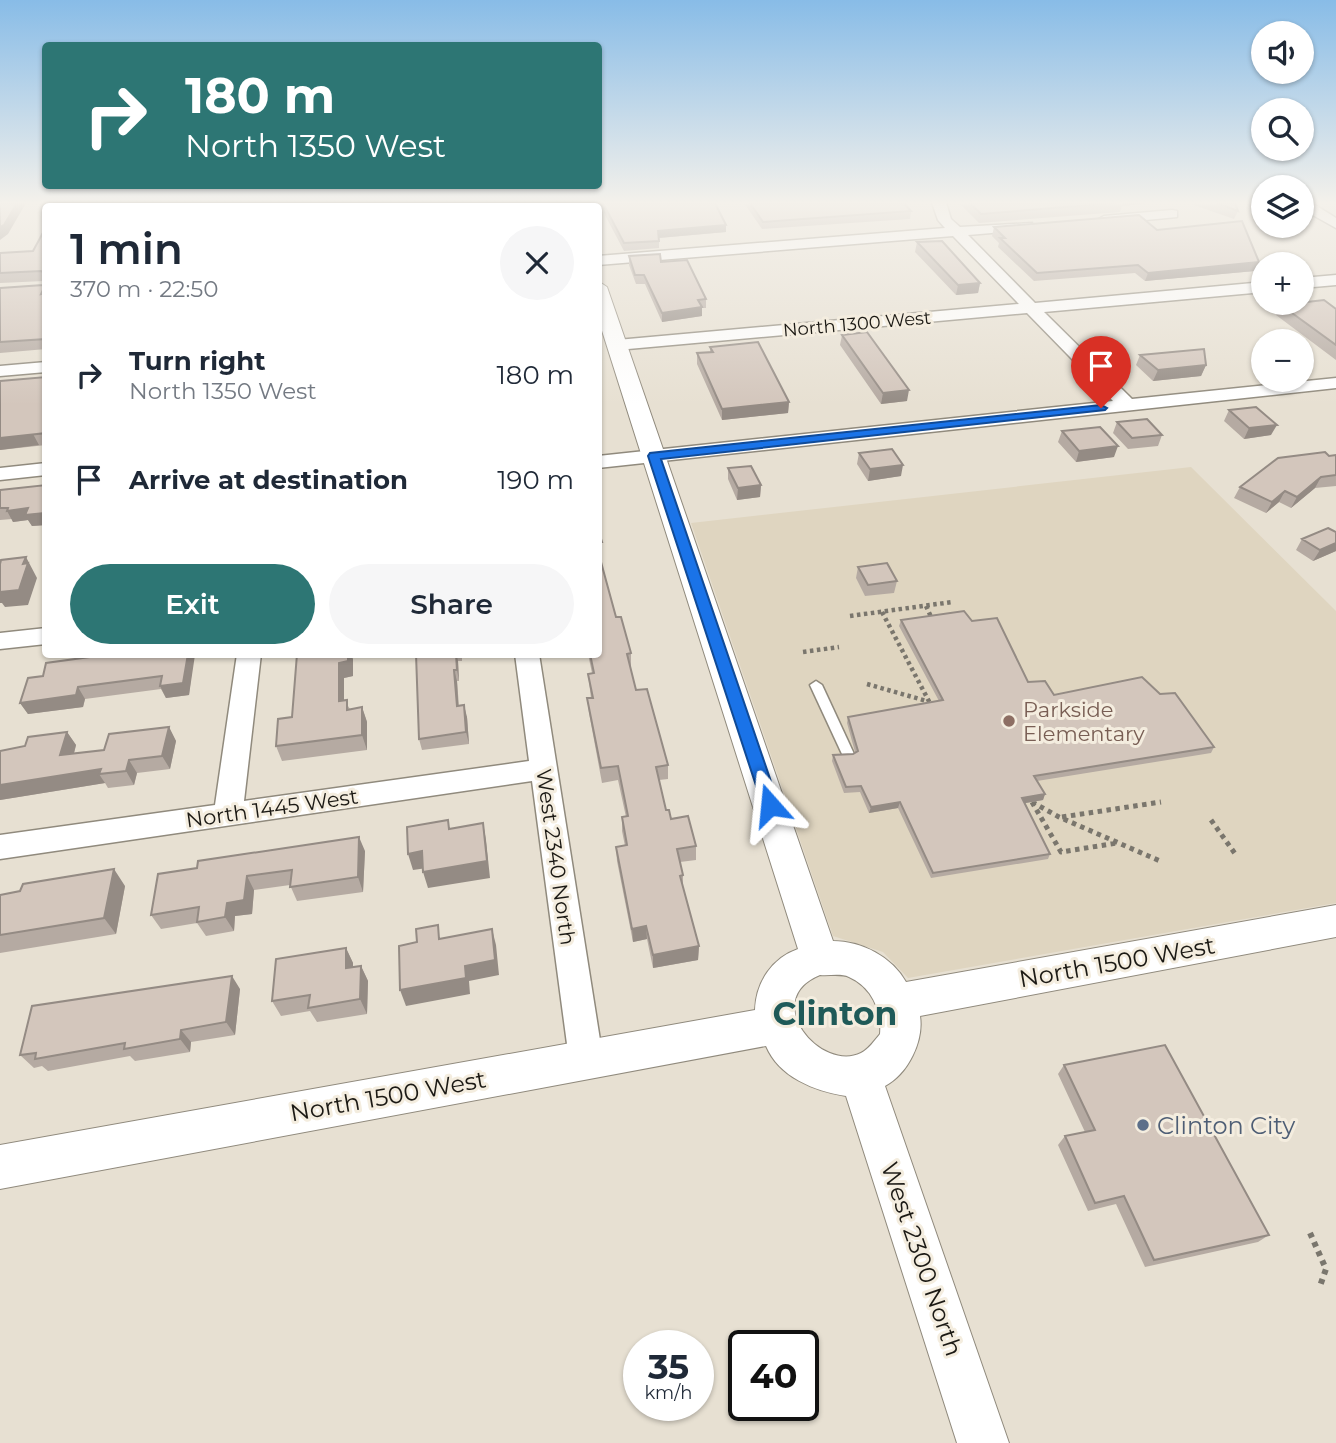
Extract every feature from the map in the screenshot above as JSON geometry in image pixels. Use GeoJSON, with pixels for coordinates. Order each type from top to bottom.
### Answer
{"type":"FeatureCollection","features":[{"type":"Feature","properties":{"kind":"street"},"geometry":{"type":"LineString","coordinates":[[994,270],[1127,405]]}},
{"type":"Feature","properties":{"kind":"street"},"geometry":{"type":"LineString","coordinates":[[1314,282],[1336,280]]}},
{"type":"Feature","properties":{"kind":"street","name":"North 1300 West"},"geometry":{"type":"LineString","coordinates":[[617,345],[1251,288]]}},
{"type":"Feature","properties":{"kind":"street"},"geometry":{"type":"LineString","coordinates":[[602,300],[820,958]]}},
{"type":"Feature","properties":{"kind":"street"},"geometry":{"type":"LineString","coordinates":[[0,372],[42,367]]}},
{"type":"Feature","properties":{"kind":"street"},"geometry":{"type":"LineString","coordinates":[[602,462],[1336,383]]}},
{"type":"Feature","properties":{"kind":"street"},"geometry":{"type":"LineString","coordinates":[[1316,385],[1336,401]]}},
{"type":"Feature","properties":{"kind":"street"},"geometry":{"type":"LineString","coordinates":[[0,474],[42,469]]}},
{"type":"Feature","properties":{"kind":"street"},"geometry":{"type":"LineString","coordinates":[[0,641],[42,636]]}},
{"type":"Feature","properties":{"kind":"street"},"geometry":{"type":"LineString","coordinates":[[228,815],[248,658]]}},
{"type":"Feature","properties":{"kind":"street","name":"West 2340 North"},"geometry":{"type":"LineString","coordinates":[[528,658],[586,1059]]}},
{"type":"Feature","properties":{"kind":"street","name":"North 1445 West"},"geometry":{"type":"LineString","coordinates":[[0,848],[543,769]]}},
{"type":"Feature","properties":{"kind":"street","name":"North 1500 West"},"geometry":{"type":"LineString","coordinates":[[898,1002],[1336,921]]}},
{"type":"Feature","properties":{"kind":"street"},"geometry":{"type":"LineString","coordinates":[[820,958],[852,960],[882,979],[898,1002],[901,1036],[886,1061],[860,1075],[824,1073],[789,1051],[775,1025],[775,994],[792,970],[820,958]]}},
{"type":"Feature","properties":{"kind":"street","name":"North 1500 West"},"geometry":{"type":"LineString","coordinates":[[0,1167],[775,1025]]}},
{"type":"Feature","properties":{"kind":"street","name":"West 2300 North"},"geometry":{"type":"LineString","coordinates":[[860,1075],[984,1443]]}},
{"type":"Feature","properties":{"kind":"lane"},"geometry":{"type":"LineString","coordinates":[[816,685],[848,754]]}},
{"type":"Feature","properties":{"kind":"path"},"geometry":{"type":"LineString","coordinates":[[850,616],[952,602]]}},
{"type":"Feature","properties":{"kind":"path"},"geometry":{"type":"LineString","coordinates":[[926,606],[933,621]]}},
{"type":"Feature","properties":{"kind":"path"},"geometry":{"type":"LineString","coordinates":[[882,612],[934,710]]}},
{"type":"Feature","properties":{"kind":"path"},"geometry":{"type":"LineString","coordinates":[[803,652],[839,648]]}},
{"type":"Feature","properties":{"kind":"path"},"geometry":{"type":"LineString","coordinates":[[867,684],[930,702]]}},
{"type":"Feature","properties":{"kind":"path"},"geometry":{"type":"LineString","coordinates":[[906,695],[910,704]]}},
{"type":"Feature","properties":{"kind":"path"},"geometry":{"type":"LineString","coordinates":[[1118,843],[1060,852],[1032,802],[1059,817],[1160,861]]}},
{"type":"Feature","properties":{"kind":"path"},"geometry":{"type":"LineString","coordinates":[[1059,817],[1161,802]]}},
{"type":"Feature","properties":{"kind":"path"},"geometry":{"type":"LineString","coordinates":[[1211,820],[1236,855]]}},
{"type":"Feature","properties":{"kind":"path"},"geometry":{"type":"LineString","coordinates":[[1310,1233],[1326,1269],[1320,1286]]}},
{"type":"Feature","properties":{"kind":"shaded area"},"geometry":{"type":"Polygon","coordinates":[[[1191,467],[1336,611],[1336,903],[908,978],[883,952],[833,936],[691,523],[1191,467]]]}},
{"type":"Feature","properties":{"kind":"building"},"geometry":{"type":"Polygon","coordinates":[[[0,270],[42,270],[42,272],[0,273],[0,270]]]}},
{"type":"Feature","properties":{"kind":"building"},"geometry":{"type":"Polygon","coordinates":[[[634,270],[692,270],[706,299],[698,300],[702,307],[662,313],[644,275],[635,275],[634,270]]]}},
{"type":"Feature","properties":{"kind":"building"},"geometry":{"type":"Polygon","coordinates":[[[944,270],[969,270],[980,283],[958,285],[944,270]]]}},
{"type":"Feature","properties":{"kind":"building"},"geometry":{"type":"Polygon","coordinates":[[[1034,270],[1071,270],[1037,273],[1034,270]]]}},
{"type":"Feature","properties":{"kind":"building"},"geometry":{"type":"Polygon","coordinates":[[[1145,270],[1175,270],[1148,273],[1145,270]]]}},
{"type":"Feature","properties":{"kind":"building"},"geometry":{"type":"Polygon","coordinates":[[[42,285],[42,339],[0,342],[0,288],[42,285]]]}},
{"type":"Feature","properties":{"kind":"building"},"geometry":{"type":"Polygon","coordinates":[[[1324,300],[1336,309],[1336,345],[1295,315],[1314,315],[1314,301],[1324,300]]]}},
{"type":"Feature","properties":{"kind":"building"},"geometry":{"type":"Polygon","coordinates":[[[867,332],[909,390],[883,393],[842,335],[867,332]]]}},
{"type":"Feature","properties":{"kind":"building"},"geometry":{"type":"Polygon","coordinates":[[[758,342],[789,402],[722,409],[697,353],[713,352],[710,347],[758,342]]]}},
{"type":"Feature","properties":{"kind":"building"},"geometry":{"type":"Polygon","coordinates":[[[1204,349],[1206,365],[1158,370],[1140,355],[1204,349]]]}},
{"type":"Feature","properties":{"kind":"building"},"geometry":{"type":"Polygon","coordinates":[[[42,377],[42,433],[0,438],[0,381],[42,377]]]}},
{"type":"Feature","properties":{"kind":"building"},"geometry":{"type":"Polygon","coordinates":[[[1256,407],[1277,425],[1249,428],[1229,410],[1256,407]]]}},
{"type":"Feature","properties":{"kind":"building"},"geometry":{"type":"Polygon","coordinates":[[[1147,419],[1162,435],[1132,438],[1117,422],[1147,419]]]}},
{"type":"Feature","properties":{"kind":"building"},"geometry":{"type":"Polygon","coordinates":[[[1100,427],[1118,446],[1079,451],[1062,431],[1100,427]]]}},
{"type":"Feature","properties":{"kind":"building"},"geometry":{"type":"Polygon","coordinates":[[[892,449],[903,465],[870,469],[859,453],[892,449]]]}},
{"type":"Feature","properties":{"kind":"building"},"geometry":{"type":"Polygon","coordinates":[[[1325,452],[1329,456],[1336,455],[1336,475],[1321,477],[1297,497],[1285,491],[1272,502],[1240,487],[1278,458],[1325,452]]]}},
{"type":"Feature","properties":{"kind":"building"},"geometry":{"type":"Polygon","coordinates":[[[751,466],[761,485],[738,488],[728,468],[751,466]]]}},
{"type":"Feature","properties":{"kind":"building"},"geometry":{"type":"Polygon","coordinates":[[[42,485],[42,513],[25,515],[28,508],[7,511],[8,508],[0,508],[0,490],[42,485]]]}},
{"type":"Feature","properties":{"kind":"building"},"geometry":{"type":"Polygon","coordinates":[[[1328,528],[1336,532],[1336,543],[1320,550],[1302,539],[1328,528]]]}},
{"type":"Feature","properties":{"kind":"building"},"geometry":{"type":"Polygon","coordinates":[[[26,557],[23,564],[28,563],[19,590],[0,592],[1,560],[26,557]]]}},
{"type":"Feature","properties":{"kind":"building"},"geometry":{"type":"Polygon","coordinates":[[[887,563],[897,581],[868,585],[858,567],[887,563]]]}},
{"type":"Feature","properties":{"kind":"building"},"geometry":{"type":"Polygon","coordinates":[[[602,566],[616,617],[621,617],[631,653],[627,654],[636,690],[647,689],[668,765],[656,767],[666,810],[669,810],[671,819],[688,816],[696,846],[677,849],[683,875],[680,876],[699,946],[653,955],[646,926],[632,929],[616,847],[627,845],[622,817],[628,816],[618,766],[601,768],[587,698],[593,698],[588,674],[594,673],[591,658],[602,658],[602,566]]]}},
{"type":"Feature","properties":{"kind":"building"},"geometry":{"type":"Polygon","coordinates":[[[964,611],[972,621],[997,618],[1028,682],[1045,681],[1054,695],[1142,677],[1160,694],[1175,693],[1214,747],[1034,776],[1045,794],[1022,798],[1050,854],[933,873],[900,802],[871,807],[861,786],[846,787],[833,755],[853,754],[858,751],[848,717],[943,700],[901,620],[964,611]]]}},
{"type":"Feature","properties":{"kind":"building"},"geometry":{"type":"Polygon","coordinates":[[[83,658],[187,658],[183,683],[160,686],[162,676],[78,687],[76,695],[20,703],[28,678],[43,676],[46,663],[83,658]]]}},
{"type":"Feature","properties":{"kind":"building"},"geometry":{"type":"Polygon","coordinates":[[[297,658],[348,658],[348,661],[339,663],[339,701],[347,700],[347,710],[362,707],[362,735],[276,746],[278,719],[292,717],[297,658]]]}},
{"type":"Feature","properties":{"kind":"building"},"geometry":{"type":"Polygon","coordinates":[[[416,658],[456,658],[457,670],[454,670],[457,706],[464,705],[466,732],[419,739],[416,658]]]}},
{"type":"Feature","properties":{"kind":"building"},"geometry":{"type":"Polygon","coordinates":[[[169,727],[162,756],[129,760],[126,771],[99,774],[101,769],[0,785],[0,751],[25,746],[28,737],[67,732],[60,755],[104,750],[109,734],[169,727]]]}},
{"type":"Feature","properties":{"kind":"building"},"geometry":{"type":"Polygon","coordinates":[[[448,820],[449,829],[483,823],[487,861],[423,872],[422,851],[408,854],[407,827],[448,820]]]}},
{"type":"Feature","properties":{"kind":"building"},"geometry":{"type":"Polygon","coordinates":[[[359,837],[358,877],[290,887],[292,870],[247,876],[244,900],[227,903],[225,917],[197,922],[199,907],[151,915],[158,874],[197,868],[198,861],[359,837]]]}},
{"type":"Feature","properties":{"kind":"building"},"geometry":{"type":"Polygon","coordinates":[[[114,869],[104,918],[0,935],[0,895],[20,891],[23,884],[114,869]]]}},
{"type":"Feature","properties":{"kind":"building"},"geometry":{"type":"Polygon","coordinates":[[[438,925],[439,939],[492,929],[495,960],[465,966],[466,978],[400,990],[399,946],[417,942],[416,929],[438,925]]]}},
{"type":"Feature","properties":{"kind":"building"},"geometry":{"type":"Polygon","coordinates":[[[346,948],[346,968],[361,966],[360,999],[308,1008],[310,995],[272,1001],[276,959],[346,948]]]}},
{"type":"Feature","properties":{"kind":"building"},"geometry":{"type":"Polygon","coordinates":[[[232,976],[226,1022],[181,1030],[180,1039],[124,1049],[125,1043],[35,1059],[36,1053],[20,1055],[32,1006],[232,976]]]}},
{"type":"Feature","properties":{"kind":"building"},"geometry":{"type":"Polygon","coordinates":[[[1165,1045],[1269,1235],[1154,1260],[1124,1196],[1095,1203],[1065,1136],[1095,1130],[1064,1065],[1165,1045]]]}},
{"type":"Feature","properties":{"kind":"place","name":"Parkside Elementary"},"geometry":{"type":"Point","coordinates":[1009,721]}},
{"type":"Feature","properties":{"kind":"place","name":"Clinton City"},"geometry":{"type":"Point","coordinates":[1143,1125]}},
{"type":"Feature","properties":{"kind":"district","name":"Clinton"},"geometry":{"type":"Point","coordinates":[835,1013]}},
{"type":"Feature","properties":{"kind":"route"},"geometry":{"type":"LineString","coordinates":[[770,805],[654,456],[1101,408]]}}]}
